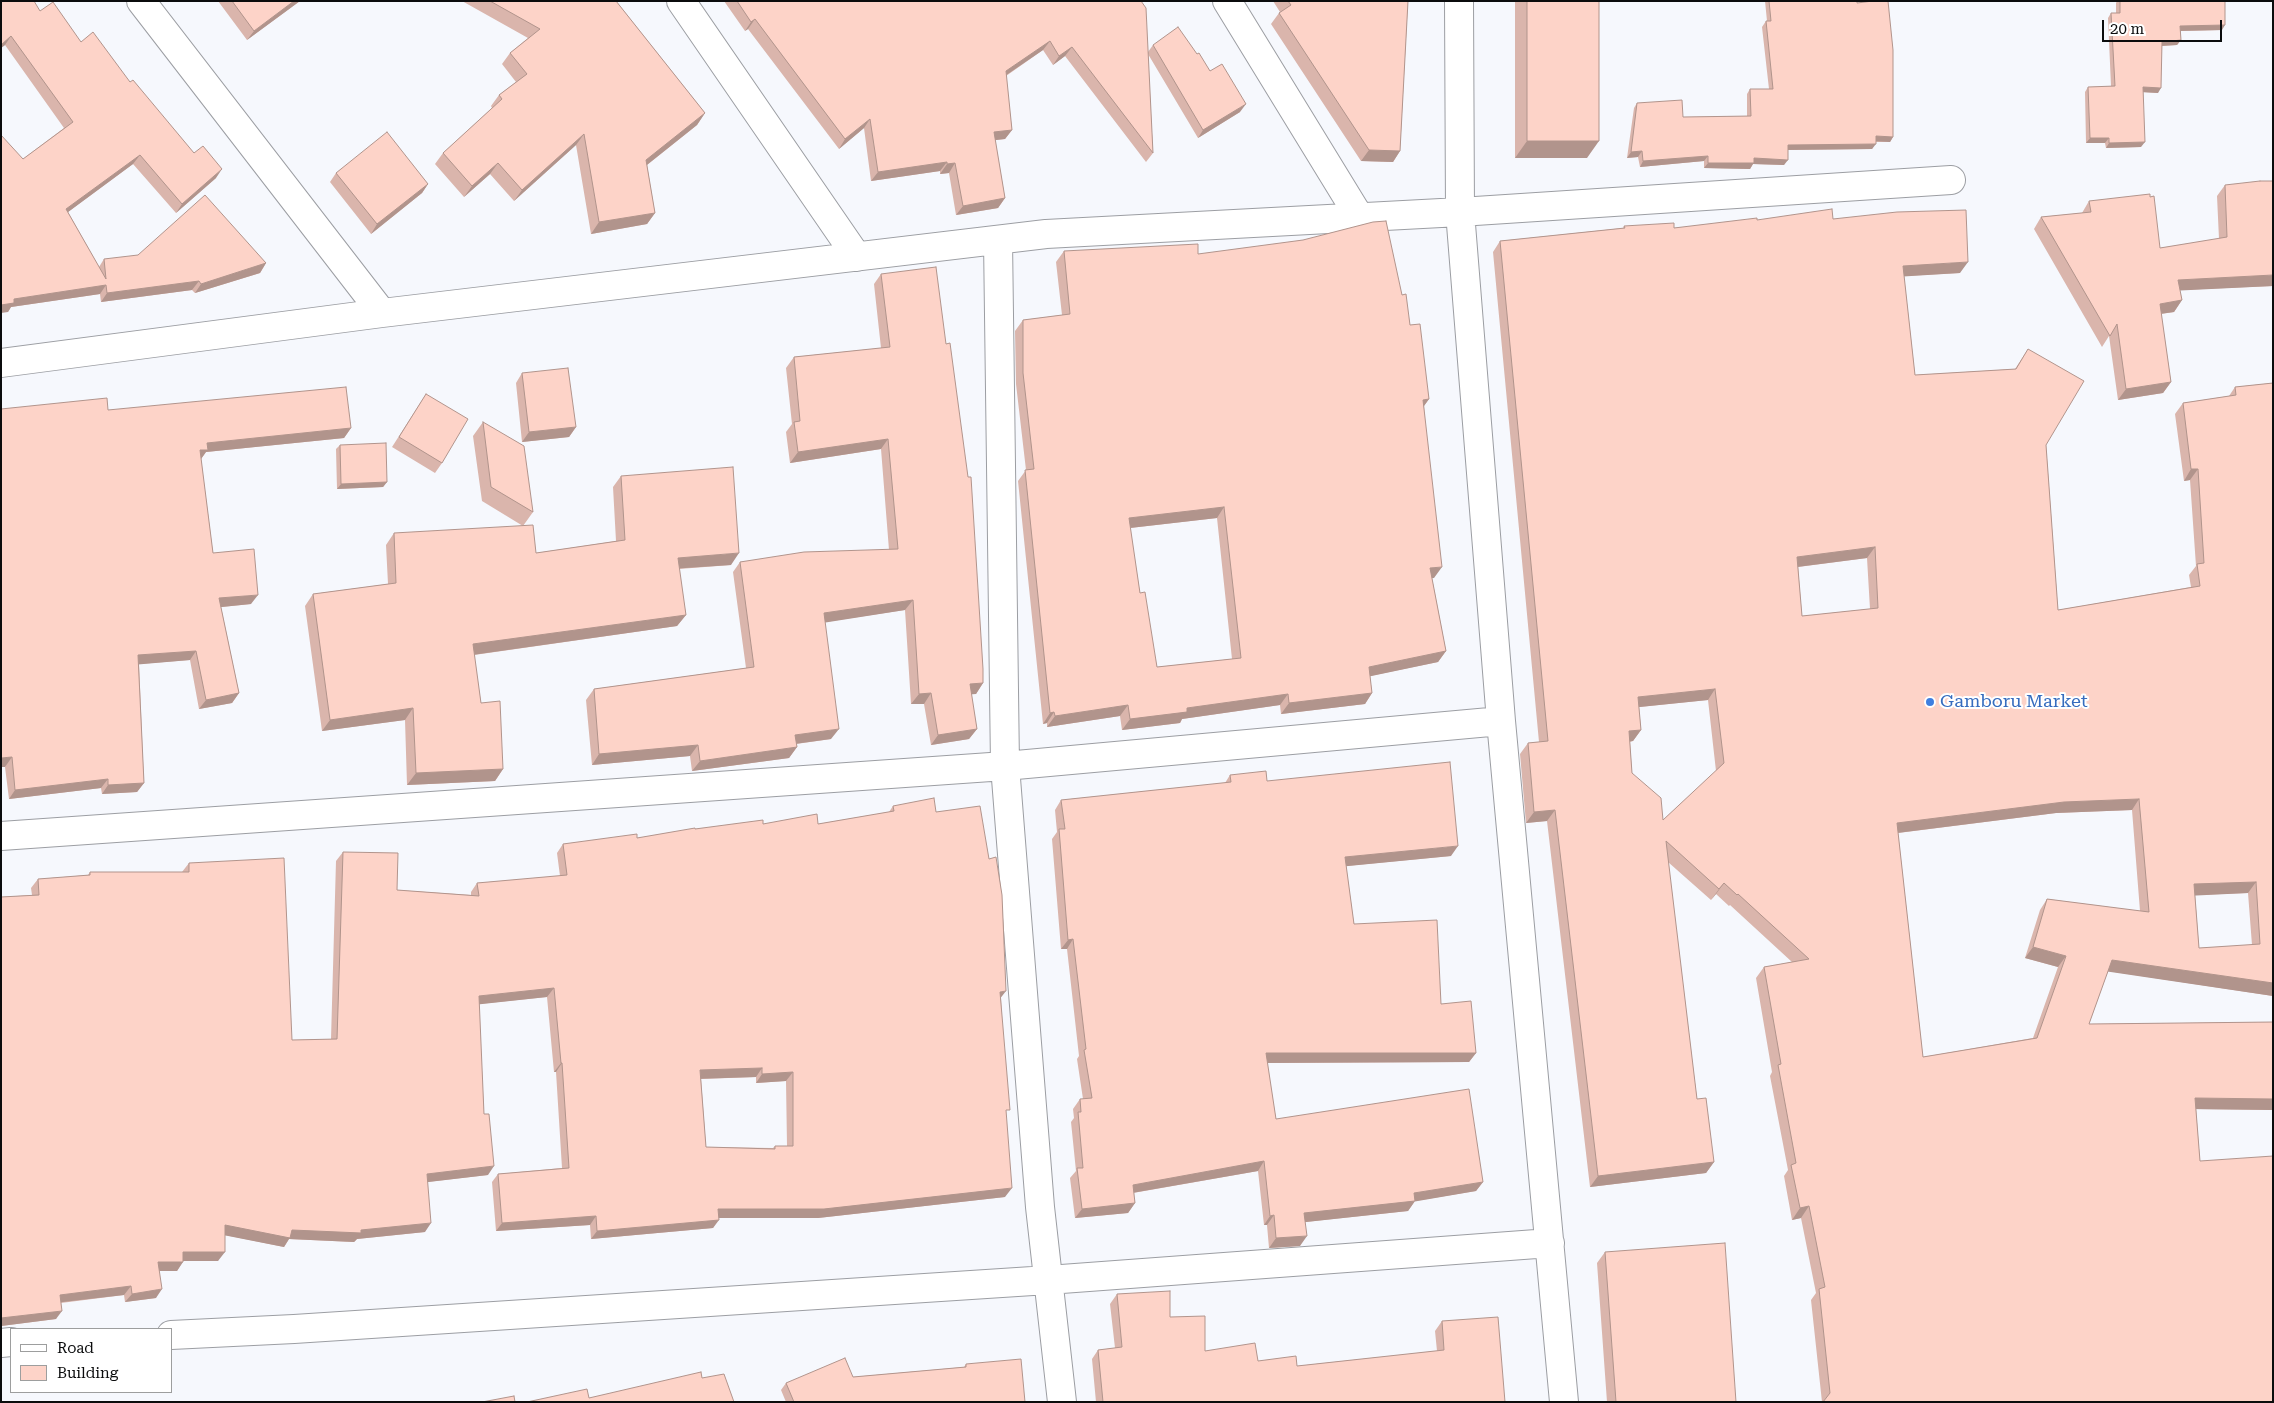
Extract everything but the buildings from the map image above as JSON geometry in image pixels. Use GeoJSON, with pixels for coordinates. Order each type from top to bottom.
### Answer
{"type":"FeatureCollection","features":[{"type":"Feature","properties":{"kind":"street"},"geometry":{"type":"LineString","coordinates":[[141,1],[382,313]]}},
{"type":"Feature","properties":{"kind":"street"},"geometry":{"type":"LineString","coordinates":[[681,1],[856,257]]}},
{"type":"Feature","properties":{"kind":"street"},"geometry":{"type":"LineString","coordinates":[[1227,1],[1360,218]]}},
{"type":"Feature","properties":{"kind":"street"},"geometry":{"type":"LineString","coordinates":[[1459,1],[1460,212],[1501,722],[1564,1402]]}},
{"type":"Feature","properties":{"kind":"street"},"geometry":{"type":"LineString","coordinates":[[1,363],[382,313],[1046,234],[1360,218],[1951,180]]}},
{"type":"Feature","properties":{"kind":"street"},"geometry":{"type":"LineString","coordinates":[[998,240],[1005,766],[1039,1197],[1062,1402]]}},
{"type":"Feature","properties":{"kind":"street"},"geometry":{"type":"LineString","coordinates":[[1,836],[1005,766],[1501,722]]}},
{"type":"Feature","properties":{"kind":"street"},"geometry":{"type":"LineString","coordinates":[[172,1335],[294,1329],[1048,1280],[1550,1244]]}},
{"type":"Feature","properties":{"kind":"place","name":"Gamboru Market"},"geometry":{"type":"Point","coordinates":[1930,702]}}]}
